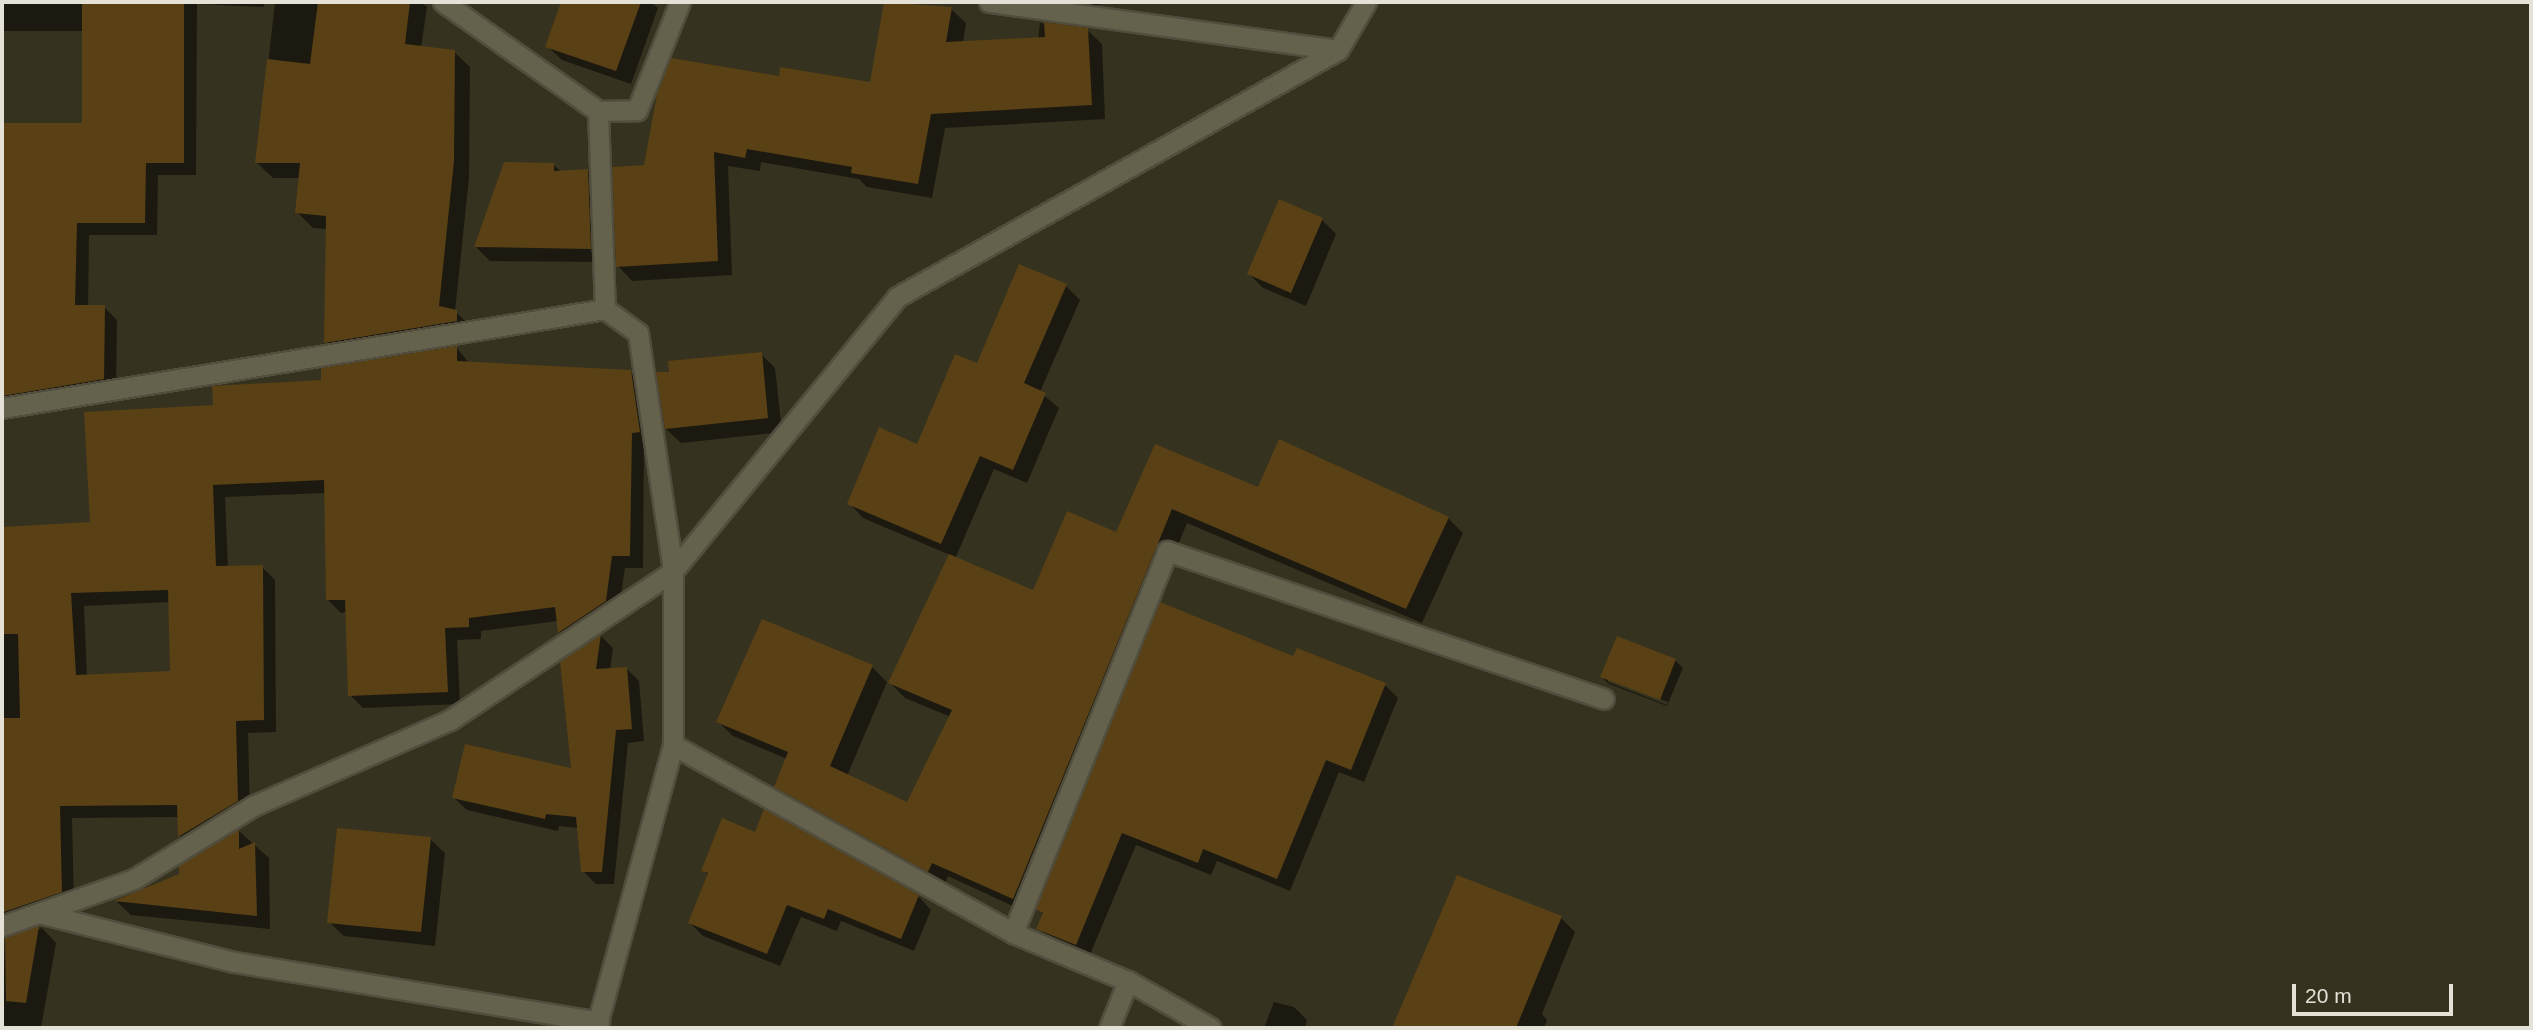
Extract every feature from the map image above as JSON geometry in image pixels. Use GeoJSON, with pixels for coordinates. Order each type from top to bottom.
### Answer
{"type":"FeatureCollection","features":[{"type":"Feature","properties":{"kind":"street"},"geometry":{"type":"LineString","coordinates":[[443,2],[598,111],[637,110],[680,2]]}},
{"type":"Feature","properties":{"kind":"street"},"geometry":{"type":"LineString","coordinates":[[989,2],[1338,50]]}},
{"type":"Feature","properties":{"kind":"street"},"geometry":{"type":"LineString","coordinates":[[2,926],[134,879],[253,806],[450,720],[673,571],[897,297],[1338,50],[1366,2]]}},
{"type":"Feature","properties":{"kind":"street"},"geometry":{"type":"LineString","coordinates":[[598,111],[606,309]]}},
{"type":"Feature","properties":{"kind":"street"},"geometry":{"type":"LineString","coordinates":[[2,408],[606,309],[638,333],[673,571],[673,745],[597,1025],[234,962],[37,913]]}},
{"type":"Feature","properties":{"kind":"street"},"geometry":{"type":"LineString","coordinates":[[1013,933],[1167,551],[1604,699]]}},
{"type":"Feature","properties":{"kind":"street"},"geometry":{"type":"LineString","coordinates":[[673,745],[1013,933],[1128,981],[1211,1028]]}},
{"type":"Feature","properties":{"kind":"street"},"geometry":{"type":"LineString","coordinates":[[1109,1028],[1128,981]]}},
{"type":"Feature","properties":{"kind":"building"},"geometry":{"type":"Polygon","coordinates":[[[82,2],[184,3],[184,163],[146,163],[145,223],[77,223],[75,305],[105,305],[104,379],[2,396],[2,123],[82,123],[82,2]]]}},
{"type":"Feature","properties":{"kind":"building"},"geometry":{"type":"Polygon","coordinates":[[[318,2],[410,2],[405,44],[455,50],[454,161],[439,306],[457,310],[457,321],[324,343],[326,216],[295,213],[300,163],[255,163],[267,59],[310,64],[318,2]]]}},
{"type":"Feature","properties":{"kind":"building"},"geometry":{"type":"Polygon","coordinates":[[[561,2],[641,2],[616,71],[545,47],[561,2]]]}},
{"type":"Feature","properties":{"kind":"building"},"geometry":{"type":"Polygon","coordinates":[[[884,2],[952,7],[946,42],[1045,37],[1044,22],[1088,28],[1092,105],[931,114],[918,184],[851,173],[852,167],[747,149],[745,158],[714,152],[718,261],[616,267],[612,167],[644,165],[657,94],[671,58],[779,76],[780,67],[870,82],[884,2]]]}},
{"type":"Feature","properties":{"kind":"building"},"geometry":{"type":"Polygon","coordinates":[[[504,162],[554,163],[554,171],[588,169],[591,249],[474,247],[504,162]]]}},
{"type":"Feature","properties":{"kind":"building"},"geometry":{"type":"Polygon","coordinates":[[[1279,199],[1323,218],[1291,293],[1247,274],[1279,199]]]}},
{"type":"Feature","properties":{"kind":"building"},"geometry":{"type":"Polygon","coordinates":[[[1019,264],[1067,284],[1024,383],[1046,393],[1013,470],[980,456],[941,544],[847,504],[879,427],[917,444],[955,354],[977,363],[1019,264]]]}},
{"type":"Feature","properties":{"kind":"building"},"geometry":{"type":"Polygon","coordinates":[[[457,346],[457,361],[631,370],[640,432],[632,433],[630,556],[612,556],[606,601],[558,633],[555,607],[469,618],[469,627],[445,628],[448,692],[348,696],[345,600],[326,600],[324,480],[213,485],[216,566],[263,565],[264,720],[236,721],[238,801],[178,837],[177,805],[60,806],[62,892],[4,912],[2,718],[20,718],[18,634],[2,634],[2,527],[90,522],[84,412],[213,405],[212,386],[321,380],[321,368],[457,346]],[[168,590],[71,593],[76,675],[170,671],[168,590]]]}},
{"type":"Feature","properties":{"kind":"building"},"geometry":{"type":"Polygon","coordinates":[[[762,352],[768,418],[665,429],[656,372],[669,372],[668,361],[762,352]]]}},
{"type":"Feature","properties":{"kind":"building"},"geometry":{"type":"Polygon","coordinates":[[[1279,439],[1449,517],[1406,609],[1172,509],[1013,899],[932,863],[928,872],[774,787],[788,752],[716,722],[762,619],[873,665],[830,766],[907,802],[952,710],[888,683],[949,554],[1033,590],[1067,511],[1116,532],[1155,444],[1258,487],[1279,439]]]}},
{"type":"Feature","properties":{"kind":"building"},"geometry":{"type":"Polygon","coordinates":[[[1160,602],[1293,656],[1297,648],[1386,683],[1351,770],[1326,760],[1277,879],[1203,849],[1198,863],[1122,833],[1076,945],[1036,929],[1043,913],[1036,909],[1160,602]]]}},
{"type":"Feature","properties":{"kind":"building"},"geometry":{"type":"Polygon","coordinates":[[[601,634],[596,669],[627,667],[632,729],[616,730],[602,872],[581,872],[576,817],[546,814],[545,819],[452,798],[465,744],[571,768],[560,661],[601,634]]]}},
{"type":"Feature","properties":{"kind":"building"},"geometry":{"type":"Polygon","coordinates":[[[1617,636],[1676,659],[1660,700],[1600,677],[1617,636]]]}},
{"type":"Feature","properties":{"kind":"building"},"geometry":{"type":"Polygon","coordinates":[[[764,809],[919,895],[901,939],[828,909],[824,919],[787,905],[767,954],[688,923],[708,873],[701,871],[722,818],[755,832],[764,809]]]}},
{"type":"Feature","properties":{"kind":"building"},"geometry":{"type":"Polygon","coordinates":[[[337,828],[431,837],[421,932],[327,923],[337,828]]]}},
{"type":"Feature","properties":{"kind":"building"},"geometry":{"type":"Polygon","coordinates":[[[239,829],[239,849],[255,842],[257,916],[114,901],[179,874],[179,866],[239,829]]]}},
{"type":"Feature","properties":{"kind":"building"},"geometry":{"type":"Polygon","coordinates":[[[1457,875],[1562,916],[1516,1028],[1392,1028],[1457,875]]]}},
{"type":"Feature","properties":{"kind":"building"},"geometry":{"type":"Polygon","coordinates":[[[39,926],[26,1003],[6,1001],[5,938],[39,926]]]}}]}
